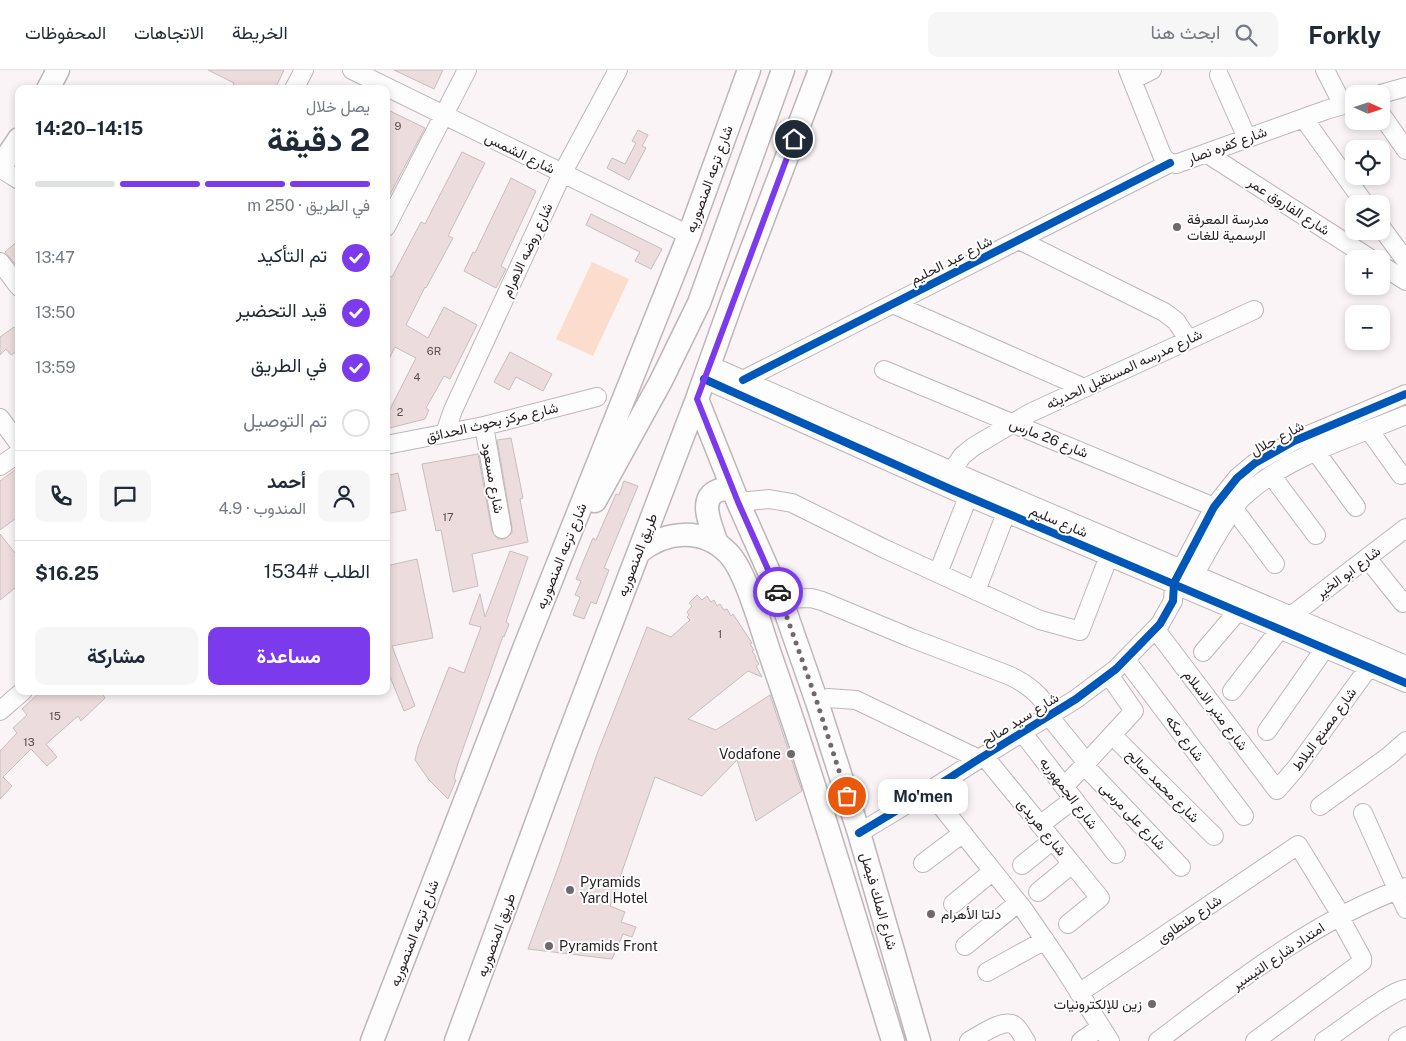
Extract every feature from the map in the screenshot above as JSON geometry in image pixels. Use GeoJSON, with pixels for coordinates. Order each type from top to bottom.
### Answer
{"type":"FeatureCollection","features":[{"type":"Feature","properties":{"kind":"main road"},"geometry":{"type":"LineString","coordinates":[[50,85],[58,70]]}},
{"type":"Feature","properties":{"kind":"main road","name":"شارع ترعه المنصوريه"},"geometry":{"type":"LineString","coordinates":[[372,1041],[688,234],[749,70]]}},
{"type":"Feature","properties":{"kind":"main road"},"geometry":{"type":"LineString","coordinates":[[565,545],[587,516],[684,337],[716,259],[783,70]]}},
{"type":"Feature","properties":{"kind":"main road","name":"طريق المنصوريه"},"geometry":{"type":"LineString","coordinates":[[456,1041],[565,745],[820,70]]}},
{"type":"Feature","properties":{"kind":"main road"},"geometry":{"type":"LineString","coordinates":[[0,167],[15,145]]}},
{"type":"Feature","properties":{"kind":"main road","name":"شارع الملك فيصل"},"geometry":{"type":"LineString","coordinates":[[703,381],[736,497],[781,599],[817,702],[859,833],[919,1041]]}},
{"type":"Feature","properties":{"kind":"main road"},"geometry":{"type":"LineString","coordinates":[[717,544],[707,513],[707,503],[712,494],[720,490],[725,489],[736,497]]}},
{"type":"Feature","properties":{"kind":"main road","name":"شارع الملك فيصل"},"geometry":{"type":"LineString","coordinates":[[639,552],[650,543],[663,537],[676,534],[691,535],[717,544],[728,553],[737,565],[782,689],[893,1041]]}},
{"type":"Feature","properties":{"kind":"street"},"geometry":{"type":"LineString","coordinates":[[296,85],[304,70]]}},
{"type":"Feature","properties":{"kind":"street","name":"شارع الشمس"},"geometry":{"type":"LineString","coordinates":[[352,70],[383,85]]}},
{"type":"Feature","properties":{"kind":"street"},"geometry":{"type":"LineString","coordinates":[[390,219],[467,70]]}},
{"type":"Feature","properties":{"kind":"street","name":"شارع روضه الاهرام"},"geometry":{"type":"LineString","coordinates":[[445,433],[453,410],[562,174],[618,70]]}},
{"type":"Feature","properties":{"kind":"street"},"geometry":{"type":"LineString","coordinates":[[1130,75],[1152,70]]}},
{"type":"Feature","properties":{"kind":"street"},"geometry":{"type":"LineString","coordinates":[[1325,70],[1345,100]]}},
{"type":"Feature","properties":{"kind":"street","name":"شارع كفره نصار"},"geometry":{"type":"LineString","coordinates":[[1130,75],[1162,155],[1165,160],[1176,164],[1345,105]]}},
{"type":"Feature","properties":{"kind":"street"},"geometry":{"type":"LineString","coordinates":[[1220,75],[1248,138]]}},
{"type":"Feature","properties":{"kind":"street"},"geometry":{"type":"LineString","coordinates":[[1390,91],[1406,87]]}},
{"type":"Feature","properties":{"kind":"street","name":"شارع الشمس"},"geometry":{"type":"LineString","coordinates":[[390,89],[688,234]]}},
{"type":"Feature","properties":{"kind":"street"},"geometry":{"type":"LineString","coordinates":[[1304,118],[1359,195]]}},
{"type":"Feature","properties":{"kind":"street"},"geometry":{"type":"LineString","coordinates":[[1390,127],[1406,150]]}},
{"type":"Feature","properties":{"kind":"street","name":"شارع الفاروق عمر"},"geometry":{"type":"LineString","coordinates":[[1206,153],[1357,250]]}},
{"type":"Feature","properties":{"kind":"street","name":"شارع عبد الحليم"},"geometry":{"type":"LineString","coordinates":[[743,380],[1170,163]]}},
{"type":"Feature","properties":{"kind":"street"},"geometry":{"type":"LineString","coordinates":[[0,167],[15,177]]}},
{"type":"Feature","properties":{"kind":"street"},"geometry":{"type":"LineString","coordinates":[[1390,239],[1406,261]]}},
{"type":"Feature","properties":{"kind":"street"},"geometry":{"type":"LineString","coordinates":[[1019,240],[1164,312],[1176,321],[1188,339]]}},
{"type":"Feature","properties":{"kind":"street"},"geometry":{"type":"LineString","coordinates":[[0,262],[15,282]]}},
{"type":"Feature","properties":{"kind":"street"},"geometry":{"type":"LineString","coordinates":[[1390,271],[1406,281]]}},
{"type":"Feature","properties":{"kind":"street"},"geometry":{"type":"LineString","coordinates":[[893,304],[1084,388]]}},
{"type":"Feature","properties":{"kind":"street","name":"شارع مدرسه المستقبل الحديثه"},"geometry":{"type":"LineString","coordinates":[[952,471],[962,456],[973,447],[1012,423],[1188,339],[1254,310]]}},
{"type":"Feature","properties":{"kind":"street","name":"شارع 26 مارس"},"geometry":{"type":"LineString","coordinates":[[884,370],[1214,507]]}},
{"type":"Feature","properties":{"kind":"street","name":"شارع سليم"},"geometry":{"type":"LineString","coordinates":[[703,381],[743,380],[952,471],[1238,611],[1285,622],[1325,648],[1406,683]]}},
{"type":"Feature","properties":{"kind":"street","name":"شارع سليم"},"geometry":{"type":"LineString","coordinates":[[703,381],[1109,556],[1406,666]]}},
{"type":"Feature","properties":{"kind":"street","name":"شارع جلال"},"geometry":{"type":"LineString","coordinates":[[1182,583],[1214,507],[1237,478],[1255,463],[1294,441],[1406,394]]}},
{"type":"Feature","properties":{"kind":"street","name":"شارع مركز بحوث الحدائق"},"geometry":{"type":"LineString","coordinates":[[390,444],[484,426],[597,397]]}},
{"type":"Feature","properties":{"kind":"street","name":"شارع جلال"},"geometry":{"type":"LineString","coordinates":[[1182,583],[1241,498],[1271,475],[1293,462],[1406,415]]}},
{"type":"Feature","properties":{"kind":"street"},"geometry":{"type":"LineString","coordinates":[[0,418],[15,439]]}},
{"type":"Feature","properties":{"kind":"street","name":"شارع مسعود"},"geometry":{"type":"LineString","coordinates":[[484,426],[502,529]]}},
{"type":"Feature","properties":{"kind":"street"},"geometry":{"type":"LineString","coordinates":[[1369,430],[1401,475]]}},
{"type":"Feature","properties":{"kind":"street"},"geometry":{"type":"LineString","coordinates":[[1316,452],[1356,507]]}},
{"type":"Feature","properties":{"kind":"street"},"geometry":{"type":"LineString","coordinates":[[0,466],[15,456]]}},
{"type":"Feature","properties":{"kind":"street"},"geometry":{"type":"LineString","coordinates":[[1271,475],[1316,535]]}},
{"type":"Feature","properties":{"kind":"street"},"geometry":{"type":"LineString","coordinates":[[938,573],[968,496]]}},
{"type":"Feature","properties":{"kind":"street"},"geometry":{"type":"LineString","coordinates":[[736,497],[792,502],[1040,620],[1080,631],[1109,556]]}},
{"type":"Feature","properties":{"kind":"street"},"geometry":{"type":"LineString","coordinates":[[1234,509],[1275,564]]}},
{"type":"Feature","properties":{"kind":"street"},"geometry":{"type":"LineString","coordinates":[[976,590],[1006,513]]}},
{"type":"Feature","properties":{"kind":"street","name":"شارع ابو الخير"},"geometry":{"type":"LineString","coordinates":[[1232,691],[1285,622],[1406,528]]}},
{"type":"Feature","properties":{"kind":"street"},"geometry":{"type":"LineString","coordinates":[[1367,558],[1402,603]]}},
{"type":"Feature","properties":{"kind":"street","name":"شارع سيد صالح"},"geometry":{"type":"LineString","coordinates":[[859,833],[1051,715],[1109,675],[1156,630],[1182,583]]}},
{"type":"Feature","properties":{"kind":"street","name":"شارع على مرسى"},"geometry":{"type":"LineString","coordinates":[[781,599],[811,598],[822,601],[1022,681],[1044,701],[1051,715],[1086,764],[1181,867]]}},
{"type":"Feature","properties":{"kind":"street"},"geometry":{"type":"LineString","coordinates":[[1203,652],[1238,611]]}},
{"type":"Feature","properties":{"kind":"street","name":"شارع منبر الاسلام"},"geometry":{"type":"LineString","coordinates":[[1156,630],[1277,790]]}},
{"type":"Feature","properties":{"kind":"street"},"geometry":{"type":"LineString","coordinates":[[1266,731],[1325,648]]}},
{"type":"Feature","properties":{"kind":"street","name":"شارع مكه"},"geometry":{"type":"LineString","coordinates":[[1126,660],[1244,816]]}},
{"type":"Feature","properties":{"kind":"street","name":"شارع مصنع البلاط"},"geometry":{"type":"LineString","coordinates":[[1277,790],[1296,768],[1369,667]]}},
{"type":"Feature","properties":{"kind":"street"},"geometry":{"type":"LineString","coordinates":[[1040,825],[1069,793],[1086,764],[1134,711],[1109,675]]}},
{"type":"Feature","properties":{"kind":"street"},"geometry":{"type":"LineString","coordinates":[[0,711],[18,695]]}},
{"type":"Feature","properties":{"kind":"street"},"geometry":{"type":"LineString","coordinates":[[817,702],[828,698],[856,700],[907,725],[982,757]]}},
{"type":"Feature","properties":{"kind":"street","name":"شارع الجمهوريه"},"geometry":{"type":"LineString","coordinates":[[1022,732],[1116,854]]}},
{"type":"Feature","properties":{"kind":"street","name":"شارع محمد صالح"},"geometry":{"type":"LineString","coordinates":[[1112,735],[1214,836]]}},
{"type":"Feature","properties":{"kind":"street"},"geometry":{"type":"LineString","coordinates":[[1320,806],[1389,756],[1406,741]]}},
{"type":"Feature","properties":{"kind":"street","name":"شارع هريدى"},"geometry":{"type":"LineString","coordinates":[[982,757],[1100,898],[1068,924]]}},
{"type":"Feature","properties":{"kind":"street"},"geometry":{"type":"LineString","coordinates":[[930,791],[1045,940],[1105,1034],[1081,1041]]}},
{"type":"Feature","properties":{"kind":"street"},"geometry":{"type":"LineString","coordinates":[[1363,813],[1402,888],[1406,909]]}},
{"type":"Feature","properties":{"kind":"street"},"geometry":{"type":"LineString","coordinates":[[923,863],[963,833]]}},
{"type":"Feature","properties":{"kind":"street"},"geometry":{"type":"LineString","coordinates":[[1022,865],[1053,840]]}},
{"type":"Feature","properties":{"kind":"street","name":"شارع طنطاوى"},"geometry":{"type":"LineString","coordinates":[[1079,993],[1298,845],[1340,916]]}},
{"type":"Feature","properties":{"kind":"street"},"geometry":{"type":"LineString","coordinates":[[1038,892],[1072,864]]}},
{"type":"Feature","properties":{"kind":"street"},"geometry":{"type":"LineString","coordinates":[[953,904],[993,871]]}},
{"type":"Feature","properties":{"kind":"street","name":"امتداد شارع التيسير"},"geometry":{"type":"LineString","coordinates":[[1158,1041],[1275,956],[1340,916],[1402,888]]}},
{"type":"Feature","properties":{"kind":"street"},"geometry":{"type":"LineString","coordinates":[[965,946],[1018,903]]}},
{"type":"Feature","properties":{"kind":"street"},"geometry":{"type":"LineString","coordinates":[[1255,1041],[1361,962],[1362,958],[1340,916]]}},
{"type":"Feature","properties":{"kind":"street"},"geometry":{"type":"LineString","coordinates":[[987,972],[1045,940]]}},
{"type":"Feature","properties":{"kind":"street"},"geometry":{"type":"LineString","coordinates":[[1324,1041],[1385,999],[1406,989]]}},
{"type":"Feature","properties":{"kind":"street"},"geometry":{"type":"LineString","coordinates":[[969,1041],[1006,1022],[1015,1026],[1026,1041]]}},
{"type":"Feature","properties":{"kind":"street"},"geometry":{"type":"LineString","coordinates":[[1398,1041],[1406,1036]]}},
{"type":"Feature","properties":{"kind":"shaded area"},"geometry":{"type":"Polygon","coordinates":[[[592,262],[629,279],[593,356],[556,339],[592,262]]]}},
{"type":"Feature","properties":{"kind":"building"},"geometry":{"type":"Polygon","coordinates":[[[208,70],[284,70],[277,85],[233,85],[234,83],[208,70]]]}},
{"type":"Feature","properties":{"kind":"building"},"geometry":{"type":"Polygon","coordinates":[[[394,70],[443,70],[434,89],[394,70]]]}},
{"type":"Feature","properties":{"kind":"building"},"geometry":{"type":"Polygon","coordinates":[[[390,111],[425,128],[390,194],[390,111]]]}},
{"type":"Feature","properties":{"kind":"building"},"geometry":{"type":"Polygon","coordinates":[[[638,130],[648,135],[642,146],[646,148],[629,180],[607,168],[612,158],[625,164],[636,143],[632,141],[638,130]]]}},
{"type":"Feature","properties":{"kind":"building"},"geometry":{"type":"Polygon","coordinates":[[[462,152],[485,163],[448,236],[453,238],[406,325],[428,338],[444,307],[477,325],[450,379],[444,376],[426,408],[429,410],[425,419],[390,428],[390,409],[416,358],[395,347],[390,357],[390,276],[392,277],[421,222],[425,224],[462,152]]]}},
{"type":"Feature","properties":{"kind":"building"},"geometry":{"type":"Polygon","coordinates":[[[511,178],[536,191],[501,266],[506,269],[496,288],[464,271],[473,252],[475,253],[511,178]]]}},
{"type":"Feature","properties":{"kind":"building"},"geometry":{"type":"Polygon","coordinates":[[[591,214],[662,249],[651,269],[635,261],[640,252],[586,225],[591,214]]]}},
{"type":"Feature","properties":{"kind":"building"},"geometry":{"type":"Polygon","coordinates":[[[15,243],[15,264],[5,252],[15,243]]]}},
{"type":"Feature","properties":{"kind":"building"},"geometry":{"type":"Polygon","coordinates":[[[15,328],[15,352],[11,355],[6,349],[0,355],[0,337],[15,328]]]}},
{"type":"Feature","properties":{"kind":"building"},"geometry":{"type":"Polygon","coordinates":[[[510,352],[552,374],[543,391],[516,377],[509,390],[494,382],[510,352]]]}},
{"type":"Feature","properties":{"kind":"building"},"geometry":{"type":"Polygon","coordinates":[[[511,438],[523,498],[520,499],[528,542],[472,554],[478,586],[453,592],[441,530],[436,531],[422,464],[478,454],[492,531],[498,539],[504,539],[512,533],[512,527],[497,440],[511,438]]]}},
{"type":"Feature","properties":{"kind":"building"},"geometry":{"type":"Polygon","coordinates":[[[15,470],[15,519],[0,530],[0,481],[15,470]]]}},
{"type":"Feature","properties":{"kind":"building"},"geometry":{"type":"Polygon","coordinates":[[[398,473],[406,510],[390,513],[390,475],[398,473]]]}},
{"type":"Feature","properties":{"kind":"building"},"geometry":{"type":"Polygon","coordinates":[[[624,481],[638,486],[604,568],[609,570],[596,604],[591,602],[584,619],[573,615],[580,597],[575,595],[581,581],[576,579],[593,538],[596,540],[616,494],[619,495],[624,481]]]}},
{"type":"Feature","properties":{"kind":"building"},"geometry":{"type":"Polygon","coordinates":[[[0,534],[15,553],[15,588],[0,600],[0,534]]]}},
{"type":"Feature","properties":{"kind":"building"},"geometry":{"type":"Polygon","coordinates":[[[510,551],[528,557],[506,622],[509,624],[458,763],[454,778],[456,780],[448,799],[429,780],[415,760],[418,747],[449,667],[464,673],[481,627],[469,624],[480,594],[485,617],[510,551]]]}},
{"type":"Feature","properties":{"kind":"building"},"geometry":{"type":"Polygon","coordinates":[[[417,559],[433,638],[392,646],[415,706],[404,711],[390,677],[390,565],[417,559]]]}},
{"type":"Feature","properties":{"kind":"building"},"geometry":{"type":"Polygon","coordinates":[[[697,595],[702,600],[707,596],[711,602],[714,600],[717,606],[720,604],[724,610],[727,609],[731,616],[733,614],[752,643],[750,644],[754,650],[752,651],[759,664],[756,666],[762,677],[748,671],[688,719],[716,730],[770,695],[802,791],[756,821],[737,760],[702,796],[655,777],[610,906],[625,912],[621,922],[636,927],[632,937],[623,934],[612,959],[528,949],[597,754],[647,627],[671,637],[690,620],[687,617],[689,615],[687,612],[692,606],[689,603],[697,595]]]}},
{"type":"Feature","properties":{"kind":"building"},"geometry":{"type":"Polygon","coordinates":[[[37,695],[103,695],[105,698],[81,721],[78,716],[46,744],[57,757],[47,766],[31,749],[3,777],[12,786],[0,799],[0,751],[17,733],[13,728],[27,715],[22,709],[37,695]]]}},
{"type":"Feature","properties":{"kind":"cycle path"},"geometry":{"type":"LineString","coordinates":[[743,380],[1170,163]]}},
{"type":"Feature","properties":{"kind":"cycle path"},"geometry":{"type":"LineString","coordinates":[[704,379],[950,489],[1406,683]]}},
{"type":"Feature","properties":{"kind":"cycle path"},"geometry":{"type":"LineString","coordinates":[[859,833],[1076,699],[1116,669],[1160,624],[1173,601],[1174,583],[1214,507],[1237,478],[1255,463],[1294,441],[1406,394]]}},
{"type":"Feature","properties":{"kind":"way so far"},"geometry":{"type":"LineString","coordinates":[[778,592],[817,702],[847,796]]}},
{"type":"Feature","properties":{"kind":"place","name":"مدرسة المعرفة الرسمية للغات"},"geometry":{"type":"Point","coordinates":[1177,227]}},
{"type":"Feature","properties":{"kind":"place","name":"Vodafone"},"geometry":{"type":"Point","coordinates":[791,754]}},
{"type":"Feature","properties":{"kind":"place","name":"Mo'men"},"geometry":{"type":"Point","coordinates":[847,796]}},
{"type":"Feature","properties":{"kind":"place","name":"Pyramids Yard Hotel"},"geometry":{"type":"Point","coordinates":[570,890]}},
{"type":"Feature","properties":{"kind":"place","name":"دلتا الأهرام"},"geometry":{"type":"Point","coordinates":[931,914]}},
{"type":"Feature","properties":{"kind":"place","name":"Pyramids Front"},"geometry":{"type":"Point","coordinates":[549,946]}},
{"type":"Feature","properties":{"kind":"place","name":"زين للإلكترونيات"},"geometry":{"type":"Point","coordinates":[1152,1004]}},
{"type":"Feature","properties":{"kind":"route"},"geometry":{"type":"LineString","coordinates":[[778,592],[738,502],[697,399],[733,298],[794,139]]}}]}
